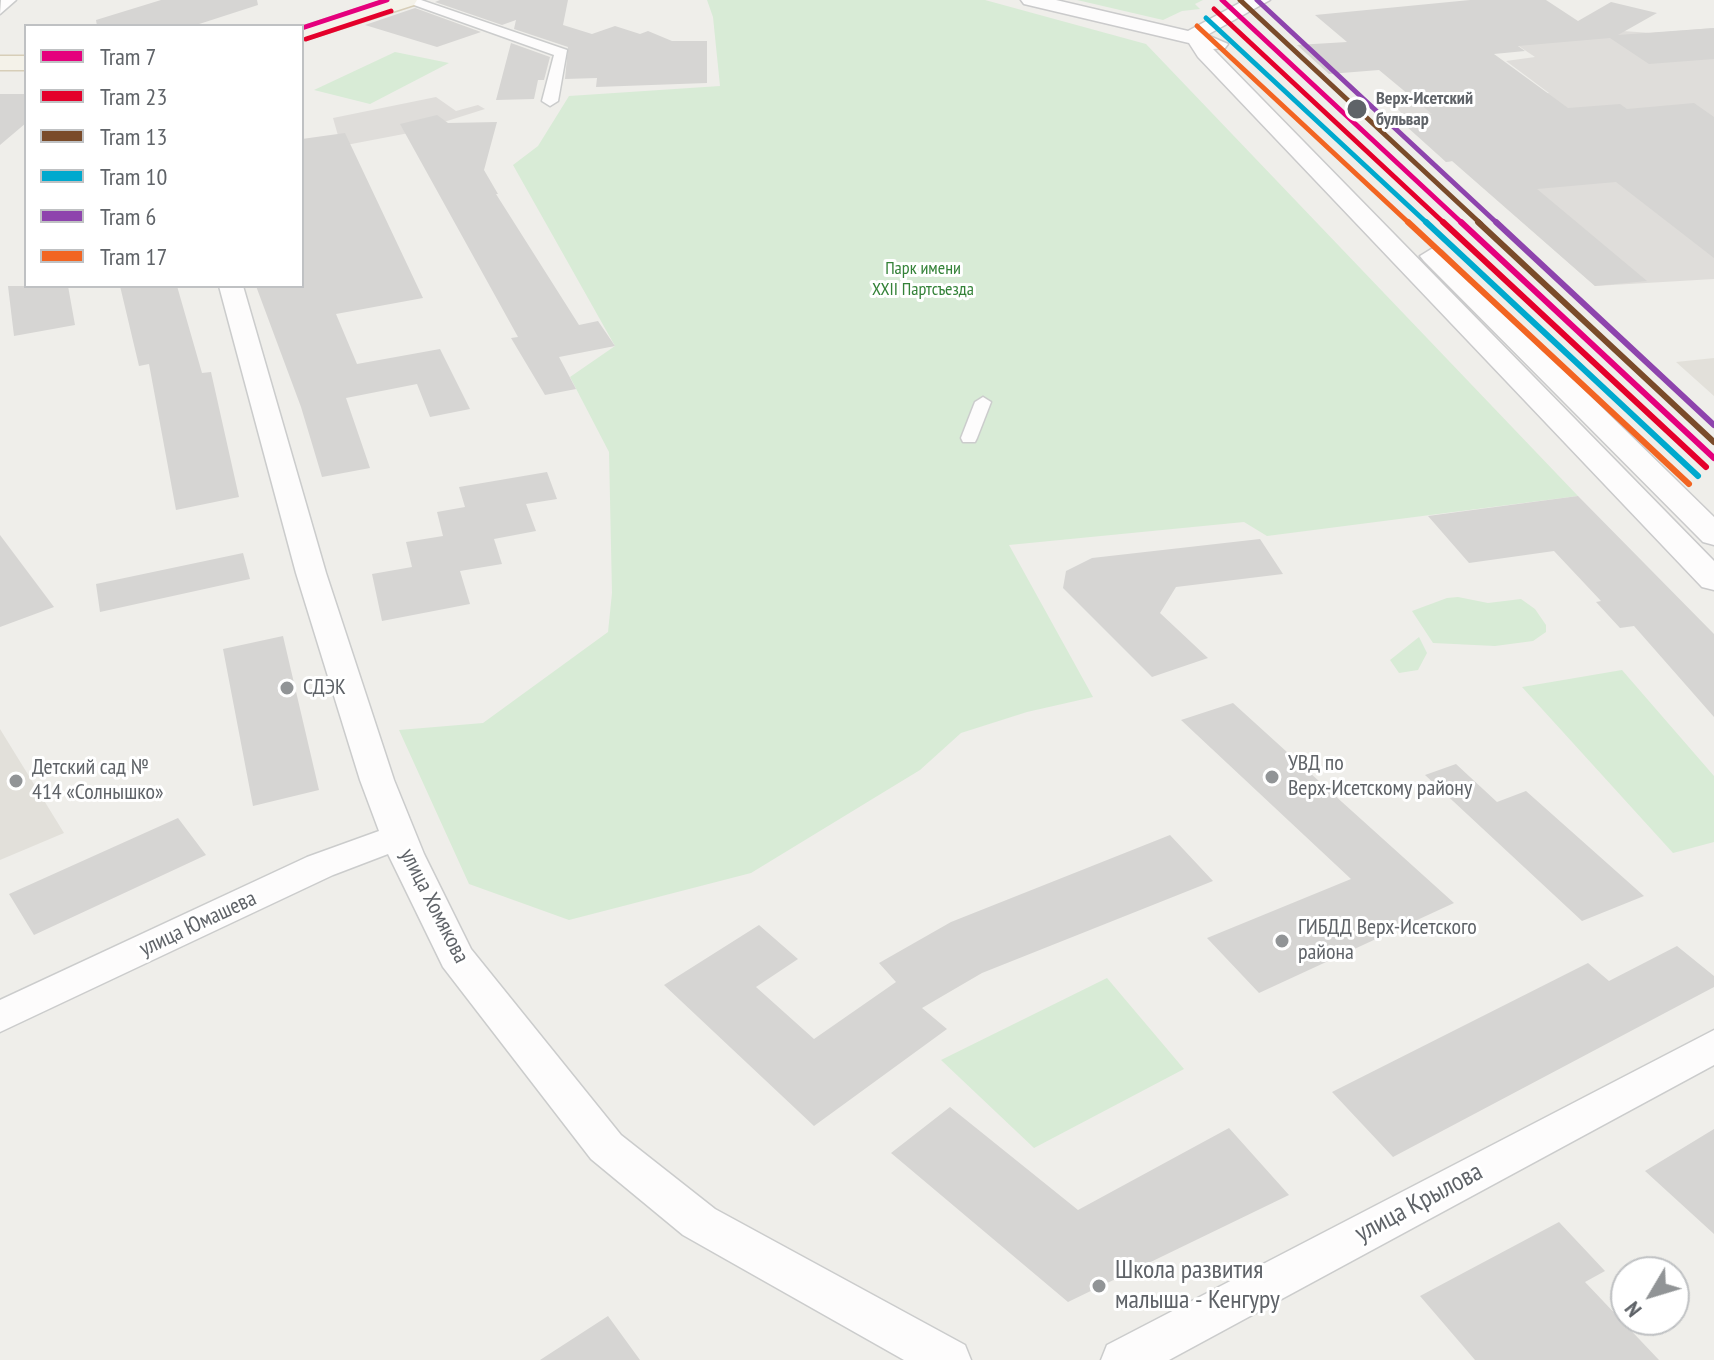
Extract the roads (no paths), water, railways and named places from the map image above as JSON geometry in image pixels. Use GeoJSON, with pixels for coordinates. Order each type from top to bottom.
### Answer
{"type":"FeatureCollection","features":[{"type":"Feature","properties":{"kind":"main road"},"geometry":{"type":"LineString","coordinates":[[283,24],[358,0]]}},
{"type":"Feature","properties":{"kind":"main road"},"geometry":{"type":"LineString","coordinates":[[304,33],[406,0]]}},
{"type":"Feature","properties":{"kind":"main road"},"geometry":{"type":"LineString","coordinates":[[1031,0],[1184,41],[1209,40],[1260,0]]}},
{"type":"Feature","properties":{"kind":"main road"},"geometry":{"type":"LineString","coordinates":[[1148,30],[1180,31],[1209,40],[1714,535]]}},
{"type":"Feature","properties":{"kind":"main road"},"geometry":{"type":"LineString","coordinates":[[1209,40],[1714,580]]}},
{"type":"Feature","properties":{"kind":"main road"},"geometry":{"type":"LineString","coordinates":[[0,63],[24,63]]}},
{"type":"Feature","properties":{"kind":"main road"},"geometry":{"type":"LineString","coordinates":[[0,79],[24,79]]}},
{"type":"Feature","properties":{"kind":"street"},"geometry":{"type":"LineString","coordinates":[[0,10],[9,0]]}},
{"type":"Feature","properties":{"kind":"street"},"geometry":{"type":"LineString","coordinates":[[406,0],[562,53],[550,101]]}},
{"type":"Feature","properties":{"kind":"street","name":"улица Хомякова"},"geometry":{"type":"LineString","coordinates":[[232,288],[311,573],[398,837],[456,957],[606,1147],[699,1222],[948,1360]]}},
{"type":"Feature","properties":{"kind":"street"},"geometry":{"type":"LineString","coordinates":[[969,438],[983,402]]}},
{"type":"Feature","properties":{"kind":"street","name":"улица Юмашева"},"geometry":{"type":"LineString","coordinates":[[0,1017],[320,866],[398,837]]}},
{"type":"Feature","properties":{"kind":"street","name":"улица Крылова"},"geometry":{"type":"LineString","coordinates":[[1124,1360],[1714,1046]]}},
{"type":"Feature","properties":{"kind":"tram line","name":"7"},"geometry":{"type":"LineString","coordinates":[[304,27],[387,0]]}},
{"type":"Feature","properties":{"kind":"tram line","name":"7"},"geometry":{"type":"LineString","coordinates":[[1222,0],[1714,458]]}},
{"type":"Feature","properties":{"kind":"tram line","name":"13"},"geometry":{"type":"LineString","coordinates":[[1240,0],[1714,442]]}},
{"type":"Feature","properties":{"kind":"tram line","name":"6"},"geometry":{"type":"LineString","coordinates":[[1257,0],[1714,425]]}},
{"type":"Feature","properties":{"kind":"tram line","name":"23"},"geometry":{"type":"LineString","coordinates":[[1214,9],[1706,467]]}},
{"type":"Feature","properties":{"kind":"tram line","name":"23"},"geometry":{"type":"LineString","coordinates":[[306,39],[391,11]]}},
{"type":"Feature","properties":{"kind":"tram line","name":"10"},"geometry":{"type":"LineString","coordinates":[[1206,18],[1698,476]]}},
{"type":"Feature","properties":{"kind":"tram line","name":"17"},"geometry":{"type":"LineString","coordinates":[[1197,26],[1689,484]]}},
{"type":"Feature","properties":{"kind":"place","name":"Верх-Исетский бульвар"},"geometry":{"type":"Point","coordinates":[1357,109]}},
{"type":"Feature","properties":{"kind":"place","name":"СДЭК"},"geometry":{"type":"Point","coordinates":[287,688]}},
{"type":"Feature","properties":{"kind":"place","name":"УВД по Верх-Исетскому району"},"geometry":{"type":"Point","coordinates":[1272,777]}},
{"type":"Feature","properties":{"kind":"place","name":"Детский сад № 414 «Солнышко»"},"geometry":{"type":"Point","coordinates":[16,781]}},
{"type":"Feature","properties":{"kind":"place","name":"ГИБДД Верх-Исетского района"},"geometry":{"type":"Point","coordinates":[1282,941]}},
{"type":"Feature","properties":{"kind":"place","name":"Школа развития малыша - Кенгуру"},"geometry":{"type":"Point","coordinates":[1099,1286]}},
{"type":"Feature","properties":{"kind":"park label","name":"Парк имени XXII Партсъезда"},"geometry":{"type":"Point","coordinates":[923,279]}}]}
